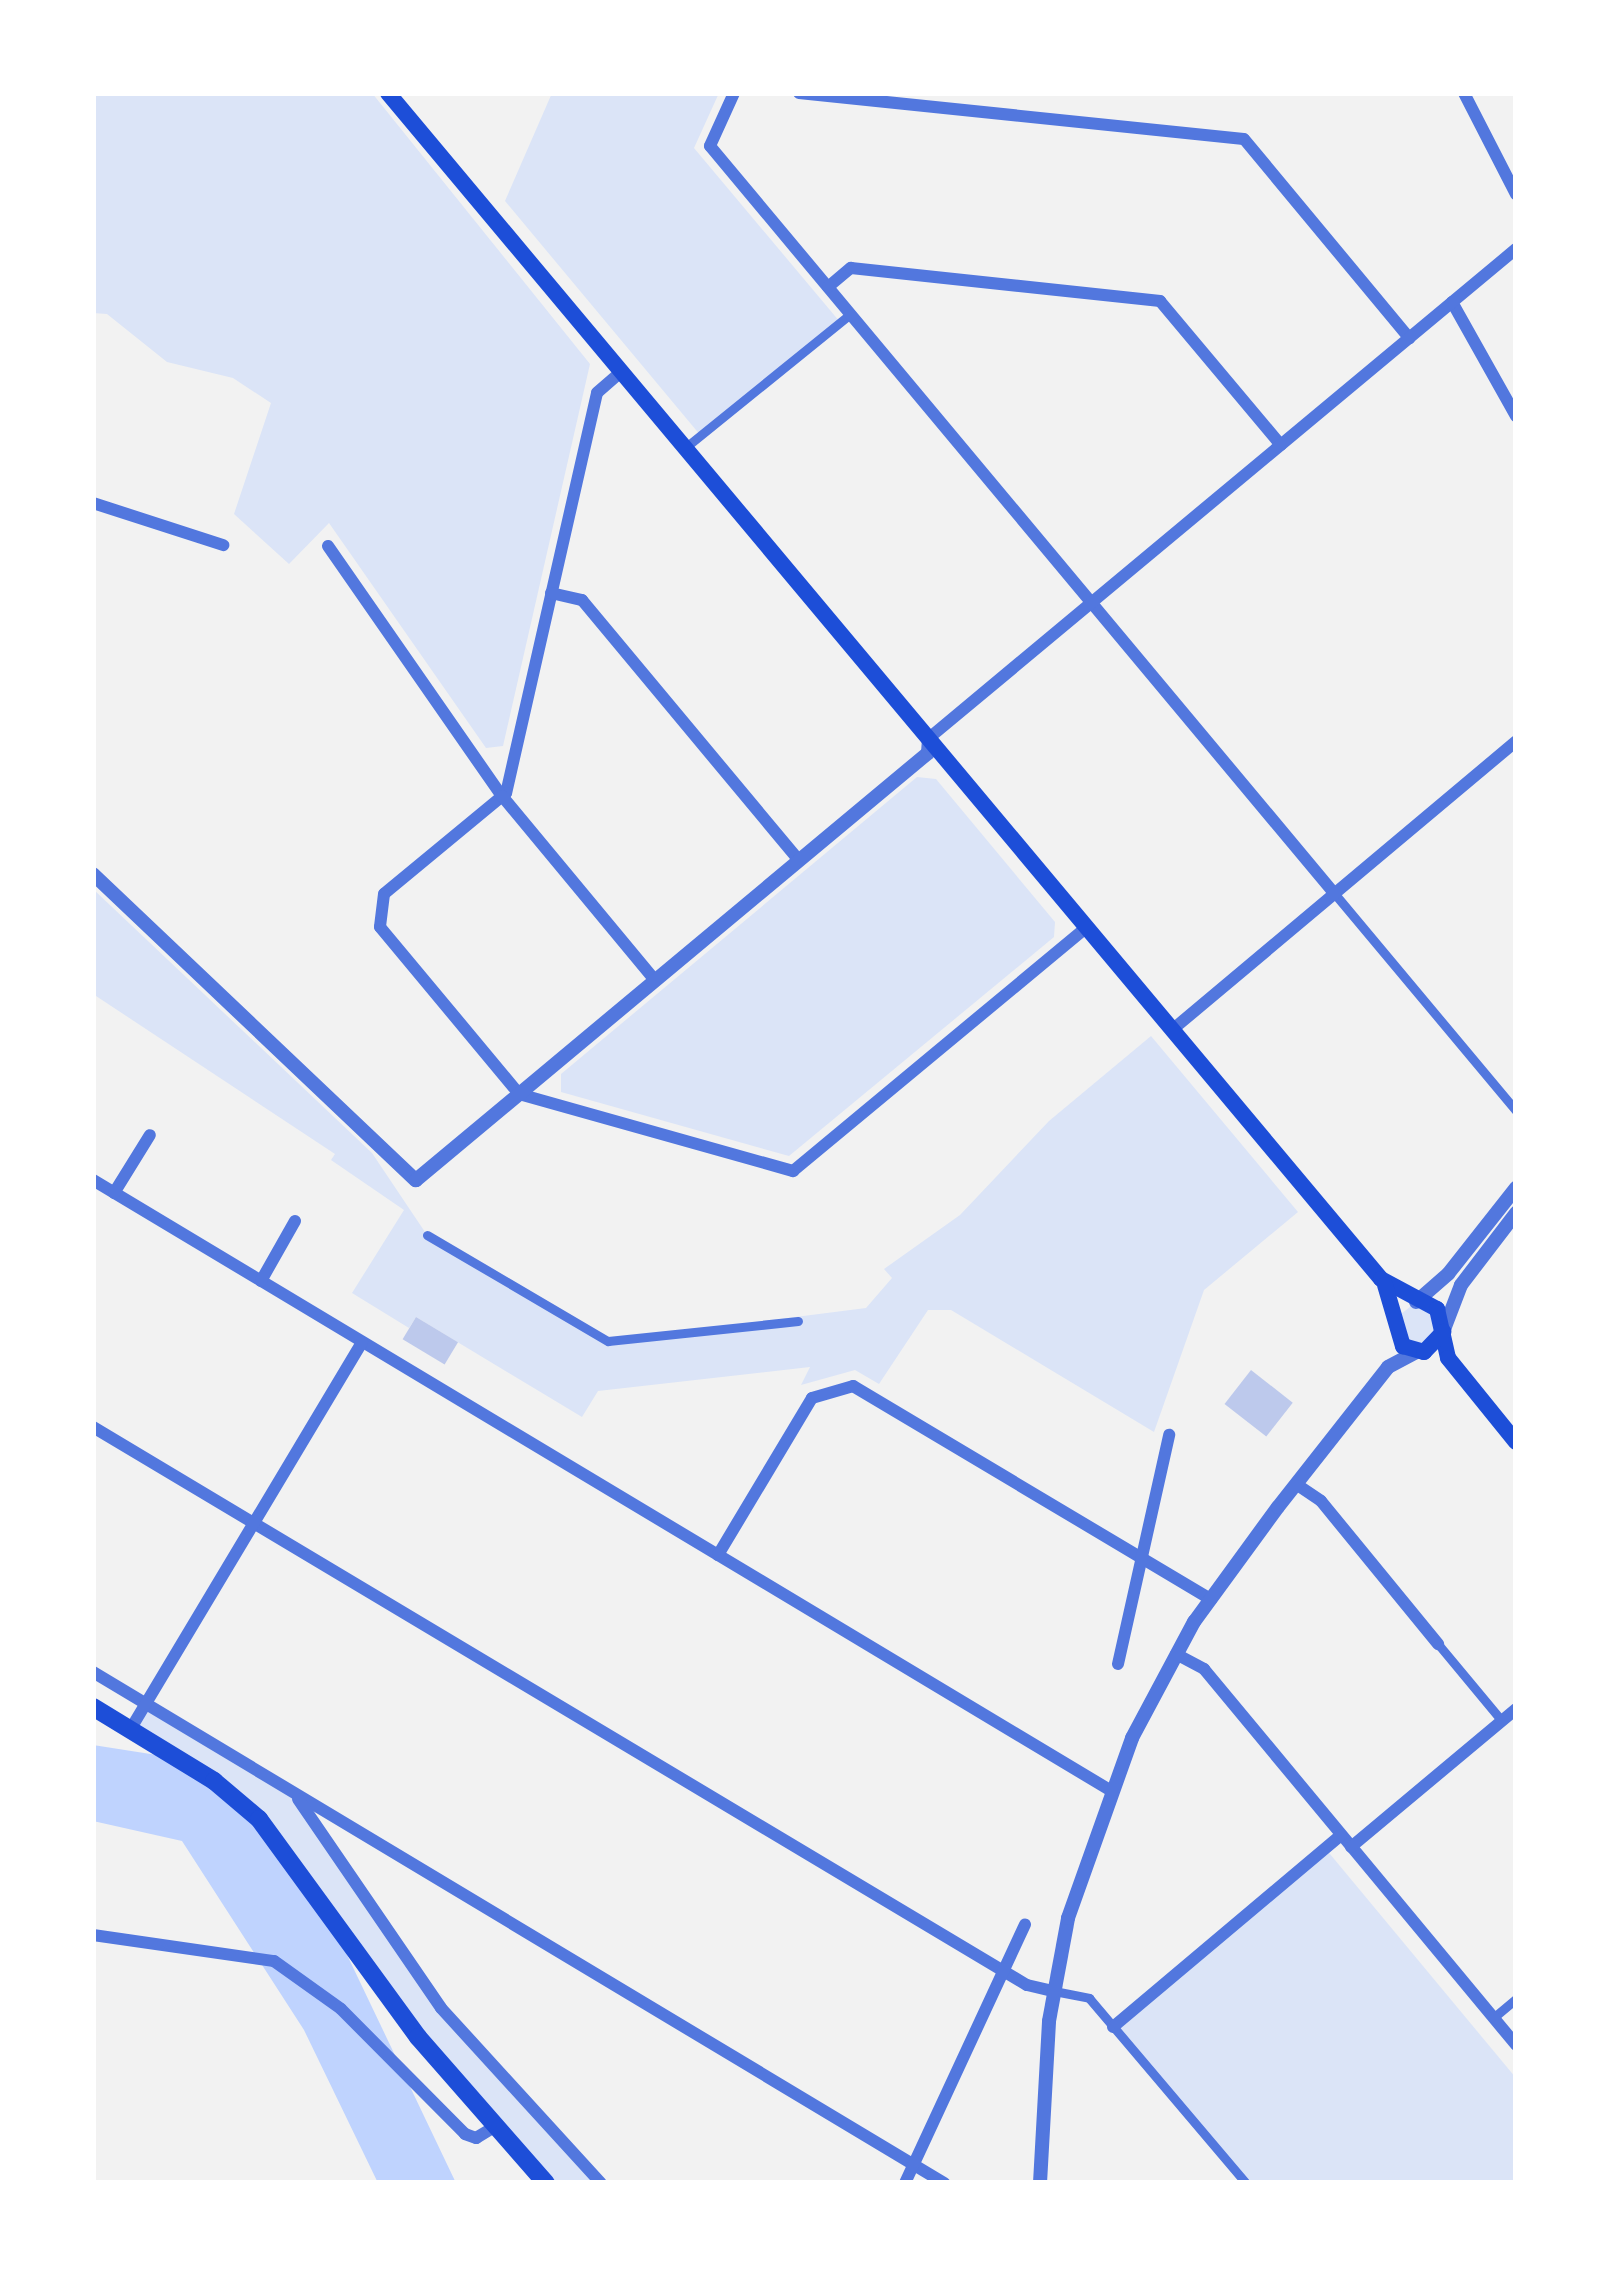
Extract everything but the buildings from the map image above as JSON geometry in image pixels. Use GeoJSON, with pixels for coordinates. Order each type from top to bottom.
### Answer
{"type":"FeatureCollection","features":[{"type":"Feature","properties":{"kind":"main road"},"geometry":{"type":"LineString","coordinates":[[388,93],[1382,1279],[1437,1310],[1451,1364],[1516,1442]]}},
{"type":"Feature","properties":{"kind":"main road"},"geometry":{"type":"LineString","coordinates":[[1382,1279],[1394,1330],[1420,1352],[1451,1364]]}},
{"type":"Feature","properties":{"kind":"main road"},"geometry":{"type":"LineString","coordinates":[[1394,1330],[1416,1302]]}},
{"type":"Feature","properties":{"kind":"main road"},"geometry":{"type":"LineString","coordinates":[[1420,1352],[1444,1332]]}},
{"type":"Feature","properties":{"kind":"main road"},"geometry":{"type":"LineString","coordinates":[[93,1707],[214,1781],[276,1839],[375,1981],[546,2183]]}},
{"type":"Feature","properties":{"kind":"street"},"geometry":{"type":"LineString","coordinates":[[734,93],[710,146],[1516,1111]]}},
{"type":"Feature","properties":{"kind":"street"},"geometry":{"type":"LineString","coordinates":[[800,93],[1244,139],[1409,338]]}},
{"type":"Feature","properties":{"kind":"street"},"geometry":{"type":"LineString","coordinates":[[1464,93],[1516,194]]}},
{"type":"Feature","properties":{"kind":"street"},"geometry":{"type":"LineString","coordinates":[[93,874],[416,1180],[928,753],[929,738],[1516,249]]}},
{"type":"Feature","properties":{"kind":"street"},"geometry":{"type":"LineString","coordinates":[[828,286],[850,268],[1160,301],[1281,445]]}},
{"type":"Feature","properties":{"kind":"street"},"geometry":{"type":"LineString","coordinates":[[1452,302],[1516,416]]}},
{"type":"Feature","properties":{"kind":"street"},"geometry":{"type":"LineString","coordinates":[[686,447],[850,314]]}},
{"type":"Feature","properties":{"kind":"street"},"geometry":{"type":"LineString","coordinates":[[622,371],[596,392],[502,796],[384,894],[380,927],[519,1094],[793,1171],[1086,928]]}},
{"type":"Feature","properties":{"kind":"street"},"geometry":{"type":"LineString","coordinates":[[93,503],[223,545]]}},
{"type":"Feature","properties":{"kind":"street"},"geometry":{"type":"LineString","coordinates":[[328,546],[502,796],[656,980]]}},
{"type":"Feature","properties":{"kind":"street"},"geometry":{"type":"LineString","coordinates":[[551,593],[582,600],[800,860]]}},
{"type":"Feature","properties":{"kind":"street"},"geometry":{"type":"LineString","coordinates":[[1172,1030],[1516,741]]}},
{"type":"Feature","properties":{"kind":"street"},"geometry":{"type":"LineString","coordinates":[[114,1193],[150,1135]]}},
{"type":"Feature","properties":{"kind":"street"},"geometry":{"type":"LineString","coordinates":[[93,1180],[1110,1790]]}},
{"type":"Feature","properties":{"kind":"street"},"geometry":{"type":"LineString","coordinates":[[1416,1302],[1448,1274],[1516,1188]]}},
{"type":"Feature","properties":{"kind":"street"},"geometry":{"type":"LineString","coordinates":[[1444,1332],[1461,1285],[1516,1213]]}},
{"type":"Feature","properties":{"kind":"street"},"geometry":{"type":"LineString","coordinates":[[261,1281],[295,1221]]}},
{"type":"Feature","properties":{"kind":"street"},"geometry":{"type":"LineString","coordinates":[[428,1235],[608,1341],[798,1321]]}},
{"type":"Feature","properties":{"kind":"street"},"geometry":{"type":"LineString","coordinates":[[1382,1375],[1394,1330]]}},
{"type":"Feature","properties":{"kind":"street"},"geometry":{"type":"LineString","coordinates":[[130,1730],[362,1342]]}},
{"type":"Feature","properties":{"kind":"street"},"geometry":{"type":"LineString","coordinates":[[1040,2183],[1054,1991],[1110,1790],[1176,1654],[1211,1599],[1382,1375],[1420,1352]]}},
{"type":"Feature","properties":{"kind":"street"},"geometry":{"type":"LineString","coordinates":[[718,1555],[812,1398],[853,1386],[1211,1599]]}},
{"type":"Feature","properties":{"kind":"street"},"geometry":{"type":"LineString","coordinates":[[93,1427],[1004,1972],[1088,1998],[1246,2183]]}},
{"type":"Feature","properties":{"kind":"street"},"geometry":{"type":"LineString","coordinates":[[1118,1664],[1169,1435]]}},
{"type":"Feature","properties":{"kind":"street"},"geometry":{"type":"LineString","coordinates":[[1296,1484],[1322,1501],[1502,1720]]}},
{"type":"Feature","properties":{"kind":"street"},"geometry":{"type":"LineString","coordinates":[[1176,1654],[1204,1669],[1516,2045]]}},
{"type":"Feature","properties":{"kind":"street"},"geometry":{"type":"LineString","coordinates":[[93,1672],[944,2183]]}},
{"type":"Feature","properties":{"kind":"street"},"geometry":{"type":"LineString","coordinates":[[1351,1847],[1516,1709]]}},
{"type":"Feature","properties":{"kind":"street"},"geometry":{"type":"LineString","coordinates":[[294,1793],[441,2008],[602,2183]]}},
{"type":"Feature","properties":{"kind":"street"},"geometry":{"type":"LineString","coordinates":[[1113,2026],[1341,1835]]}},
{"type":"Feature","properties":{"kind":"street"},"geometry":{"type":"LineString","coordinates":[[905,2183],[917,2167],[1025,1925]]}},
{"type":"Feature","properties":{"kind":"street"},"geometry":{"type":"LineString","coordinates":[[93,1935],[274,1961],[340,2009],[464,2134],[476,2138],[494,2127]]}},
{"type":"Feature","properties":{"kind":"street"},"geometry":{"type":"LineString","coordinates":[[1493,2018],[1516,1999]]}},
{"type":"Feature","properties":{"kind":"shaded area"},"geometry":{"type":"Polygon","coordinates":[[[93,93],[372,93],[590,364],[503,746],[486,748],[329,523],[289,564],[234,514],[271,403],[233,378],[167,362],[107,314],[93,313],[93,93]]]}},
{"type":"Feature","properties":{"kind":"shaded area"},"geometry":{"type":"Polygon","coordinates":[[[552,93],[719,93],[694,148],[840,322],[701,436],[505,201],[552,93]]]}},
{"type":"Feature","properties":{"kind":"shaded area"},"geometry":{"type":"Polygon","coordinates":[[[917,777],[936,779],[1055,922],[1054,937],[789,1156],[561,1092],[561,1074],[917,777]]]}},
{"type":"Feature","properties":{"kind":"shaded area"},"geometry":{"type":"Polygon","coordinates":[[[93,889],[372,1153],[427,1235],[608,1341],[866,1308],[892,1278],[884,1269],[960,1215],[1049,1121],[1151,1036],[1298,1212],[1204,1290],[1154,1432],[951,1310],[928,1310],[879,1384],[855,1370],[801,1385],[810,1367],[598,1391],[582,1417],[416,1317],[409,1328],[352,1293],[404,1210],[331,1160],[335,1154],[93,994],[93,889]]]}},
{"type":"Feature","properties":{"kind":"shaded area"},"geometry":{"type":"Polygon","coordinates":[[[1416,1302],[1444,1324],[1416,1352],[1395,1319],[1416,1302]]]}},
{"type":"Feature","properties":{"kind":"shaded area"},"geometry":{"type":"Polygon","coordinates":[[[146,1704],[294,1793],[441,2008],[601,2183],[546,2183],[375,1981],[130,1730],[146,1704]]]}},
{"type":"Feature","properties":{"kind":"shaded area"},"geometry":{"type":"Polygon","coordinates":[[[1325,1848],[1516,2078],[1516,2183],[1246,2183],[1113,2027],[1325,1848]]]}},
{"type":"Feature","properties":{"kind":"water"},"geometry":{"type":"Polygon","coordinates":[[[93,1745],[176,1758],[237,1798],[328,1915],[456,2183],[378,2183],[304,2030],[182,1841],[93,1821],[93,1745]]]}}]}
